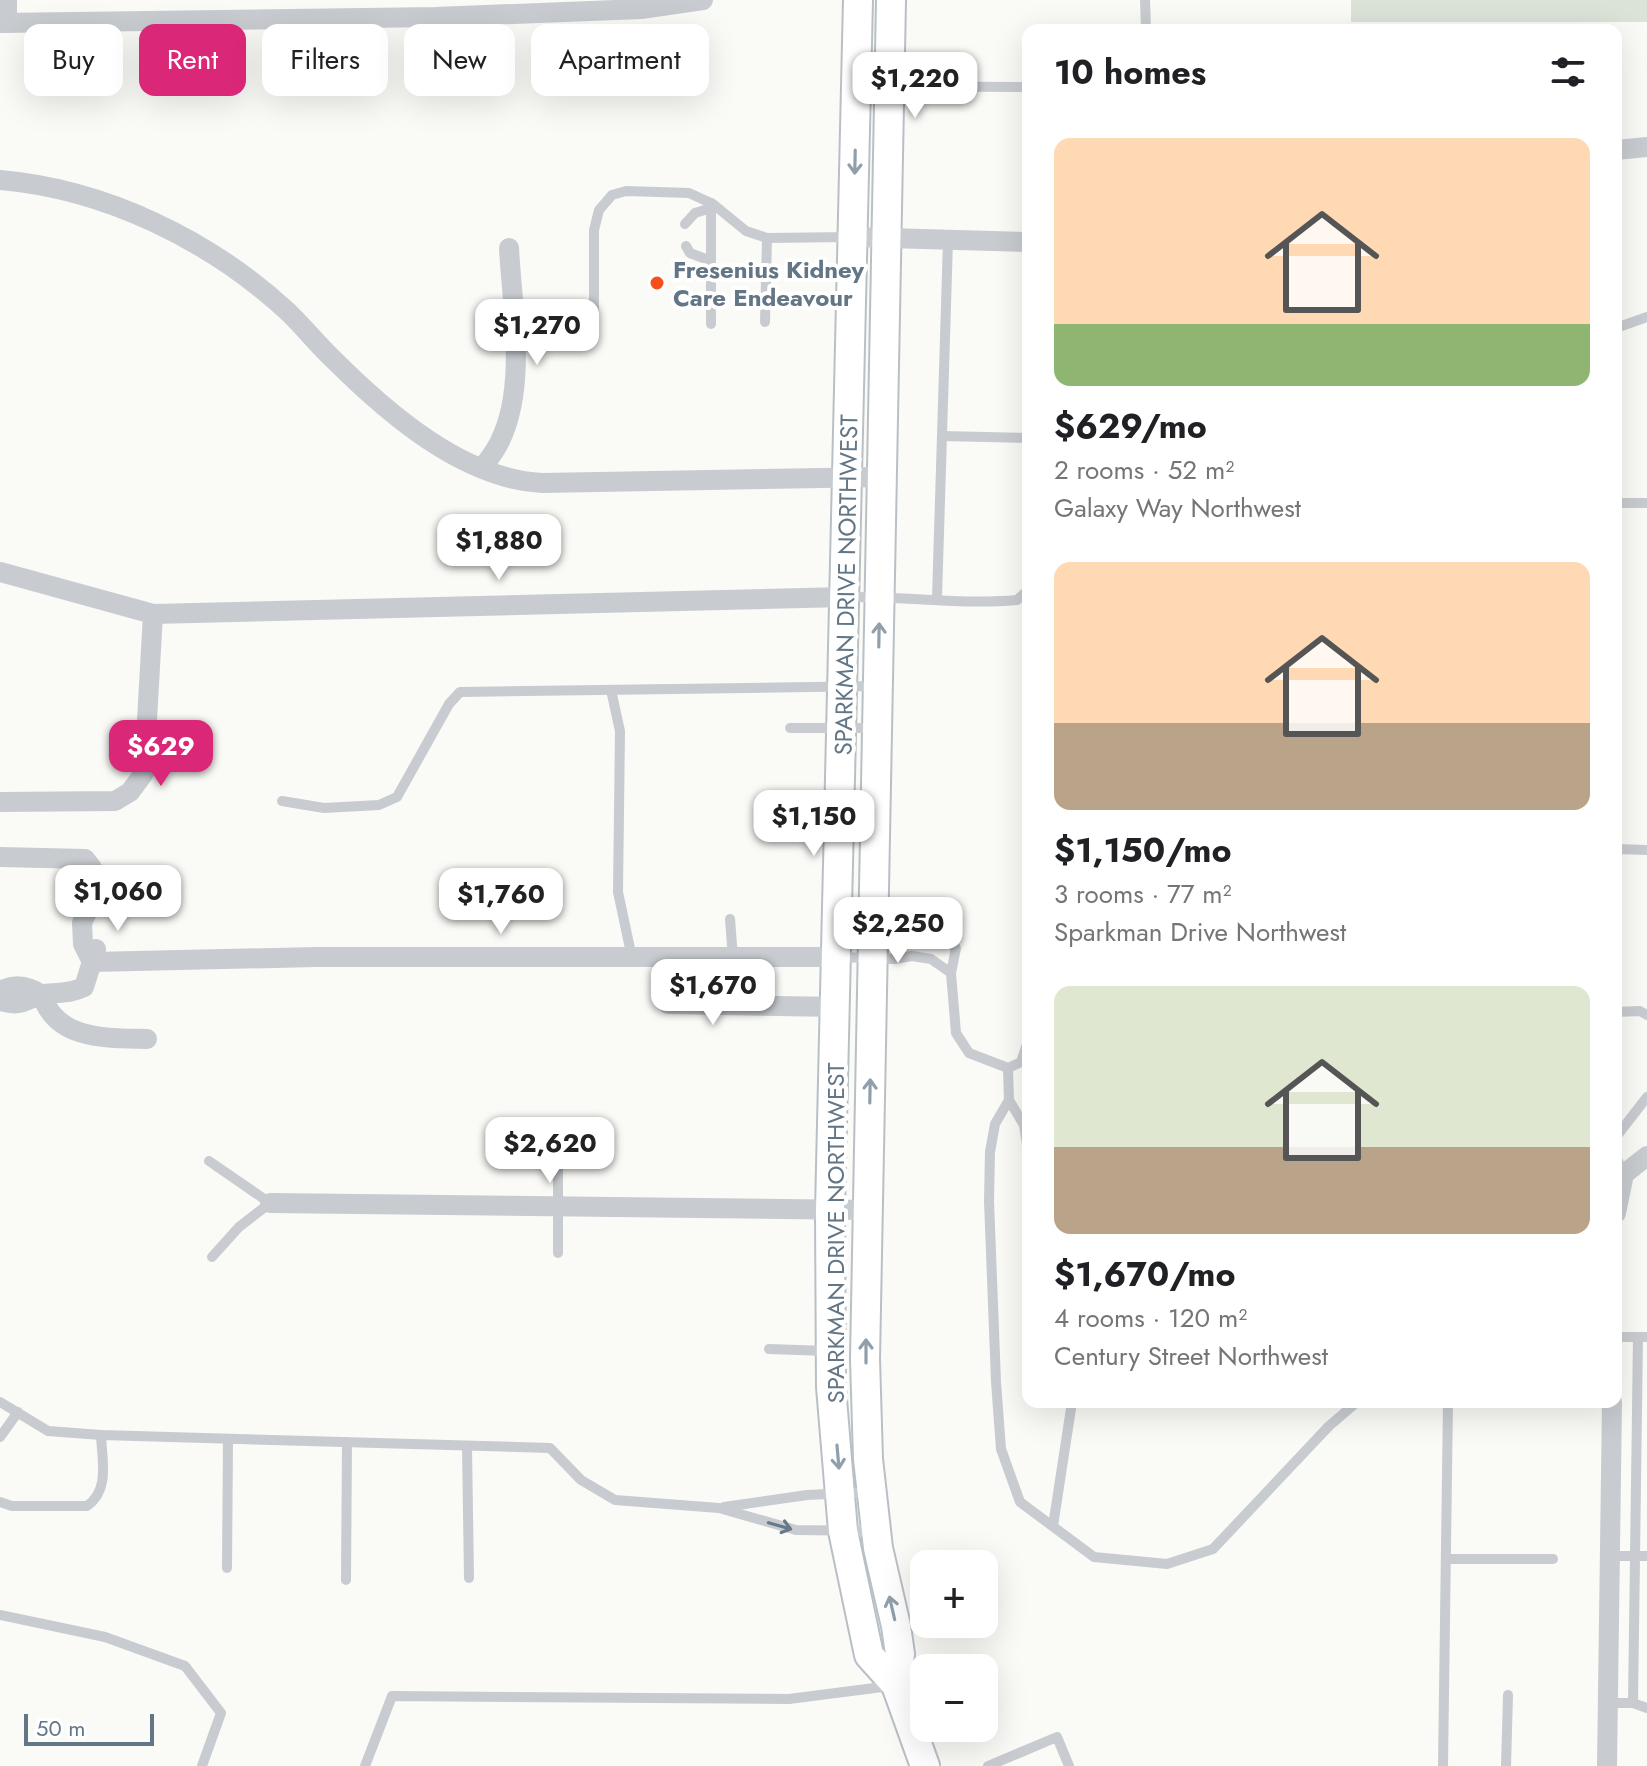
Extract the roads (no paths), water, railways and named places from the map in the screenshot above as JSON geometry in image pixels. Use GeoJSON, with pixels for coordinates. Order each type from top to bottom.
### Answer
{"type":"FeatureCollection","features":[{"type":"Feature","properties":{"kind":"main road","name":"SPARKMAN DRIVE NORTHWEST"},"geometry":{"type":"LineString","coordinates":[[858,0],[830,1210],[831,1387],[843,1531],[869,1655],[896,1685],[925,1766]]}},
{"type":"Feature","properties":{"kind":"main road","name":"SPARKMAN DRIVE NORTHWEST"},"geometry":{"type":"LineString","coordinates":[[891,0],[865,1359],[868,1459],[876,1530],[900,1654],[896,1685]]}},
{"type":"Feature","properties":{"kind":"street"},"geometry":{"type":"LineString","coordinates":[[7,0],[4,23],[435,17],[641,9],[703,0]]}},
{"type":"Feature","properties":{"kind":"street"},"geometry":{"type":"LineString","coordinates":[[1622,149],[1647,147]]}},
{"type":"Feature","properties":{"kind":"street"},"geometry":{"type":"LineString","coordinates":[[0,180],[41,185],[78,195],[172,230],[236,270],[287,311],[391,414],[461,457],[522,482],[882,477]]}},
{"type":"Feature","properties":{"kind":"street"},"geometry":{"type":"LineString","coordinates":[[853,237],[1022,242]]}},
{"type":"Feature","properties":{"kind":"street"},"geometry":{"type":"LineString","coordinates":[[483,467],[500,441],[510,413],[516,381],[509,248]]}},
{"type":"Feature","properties":{"kind":"street"},"geometry":{"type":"LineString","coordinates":[[0,572],[153,614],[845,597]]}},
{"type":"Feature","properties":{"kind":"street"},"geometry":{"type":"LineString","coordinates":[[0,802],[115,801],[130,792],[144,773],[153,614]]}},
{"type":"Feature","properties":{"kind":"street"},"geometry":{"type":"LineString","coordinates":[[0,857],[85,859],[92,868],[90,906],[82,923],[82,934],[92,962],[84,987],[72,993],[42,995],[27,1003],[0,1001]]}},
{"type":"Feature","properties":{"kind":"street"},"geometry":{"type":"LineString","coordinates":[[92,962],[165,959],[838,957]]}},
{"type":"Feature","properties":{"kind":"street"},"geometry":{"type":"LineString","coordinates":[[666,958],[668,1004],[837,1007]]}},
{"type":"Feature","properties":{"kind":"street"},"geometry":{"type":"LineString","coordinates":[[0,991],[7,987],[29,987],[42,995],[47,1010],[59,1022],[91,1038],[147,1039]]}},
{"type":"Feature","properties":{"kind":"street"},"geometry":{"type":"LineString","coordinates":[[1622,1165],[1647,1156]]}},
{"type":"Feature","properties":{"kind":"street"},"geometry":{"type":"LineString","coordinates":[[270,1203],[868,1210]]}},
{"type":"Feature","properties":{"kind":"street"},"geometry":{"type":"LineString","coordinates":[[1607,1766],[1612,1408]]}},
{"type":"Feature","properties":{"kind":"lane"},"geometry":{"type":"LineString","coordinates":[[1145,0],[1146,24]]}},
{"type":"Feature","properties":{"kind":"lane"},"geometry":{"type":"LineString","coordinates":[[856,86],[1022,87]]}},
{"type":"Feature","properties":{"kind":"lane"},"geometry":{"type":"LineString","coordinates":[[594,325],[594,230],[599,210],[612,195],[626,191],[689,193],[746,231],[767,238],[853,237]]}},
{"type":"Feature","properties":{"kind":"lane"},"geometry":{"type":"LineString","coordinates":[[685,224],[695,213],[711,206]]}},
{"type":"Feature","properties":{"kind":"lane"},"geometry":{"type":"LineString","coordinates":[[711,206],[711,324]]}},
{"type":"Feature","properties":{"kind":"lane"},"geometry":{"type":"LineString","coordinates":[[765,322],[767,238]]}},
{"type":"Feature","properties":{"kind":"lane"},"geometry":{"type":"LineString","coordinates":[[937,598],[948,240]]}},
{"type":"Feature","properties":{"kind":"lane"},"geometry":{"type":"LineString","coordinates":[[686,246],[690,253],[711,261]]}},
{"type":"Feature","properties":{"kind":"lane"},"geometry":{"type":"LineString","coordinates":[[1622,326],[1647,317]]}},
{"type":"Feature","properties":{"kind":"lane"},"geometry":{"type":"LineString","coordinates":[[942,436],[1022,438]]}},
{"type":"Feature","properties":{"kind":"lane"},"geometry":{"type":"LineString","coordinates":[[1622,503],[1647,503]]}},
{"type":"Feature","properties":{"kind":"lane"},"geometry":{"type":"LineString","coordinates":[[845,597],[937,598],[985,603],[1017,600],[1022,595]]}},
{"type":"Feature","properties":{"kind":"lane"},"geometry":{"type":"LineString","coordinates":[[282,801],[324,808],[379,805],[397,797],[449,704],[460,692],[878,686]]}},
{"type":"Feature","properties":{"kind":"lane"},"geometry":{"type":"LineString","coordinates":[[611,690],[620,731],[618,892],[632,958]]}},
{"type":"Feature","properties":{"kind":"lane"},"geometry":{"type":"LineString","coordinates":[[790,728],[877,728]]}},
{"type":"Feature","properties":{"kind":"lane"},"geometry":{"type":"LineString","coordinates":[[1622,849],[1647,850]]}},
{"type":"Feature","properties":{"kind":"lane"},"geometry":{"type":"LineString","coordinates":[[873,898],[891,916],[943,936],[956,948],[951,973],[956,1033],[969,1053],[1008,1068],[1022,1059]]}},
{"type":"Feature","properties":{"kind":"lane"},"geometry":{"type":"LineString","coordinates":[[730,919],[733,958]]}},
{"type":"Feature","properties":{"kind":"lane"},"geometry":{"type":"LineString","coordinates":[[838,957],[895,959],[912,956],[931,959],[951,973]]}},
{"type":"Feature","properties":{"kind":"lane"},"geometry":{"type":"LineString","coordinates":[[1622,1012],[1640,1011],[1647,1015]]}},
{"type":"Feature","properties":{"kind":"lane"},"geometry":{"type":"LineString","coordinates":[[1008,1068],[1009,1100],[1022,1122]]}},
{"type":"Feature","properties":{"kind":"lane"},"geometry":{"type":"LineString","coordinates":[[1622,1129],[1647,1097]]}},
{"type":"Feature","properties":{"kind":"lane"},"geometry":{"type":"LineString","coordinates":[[1009,1100],[995,1124],[990,1152],[996,1382],[1001,1449],[1020,1502],[1094,1557],[1167,1564],[1213,1549],[1329,1426],[1350,1408]]}},
{"type":"Feature","properties":{"kind":"lane"},"geometry":{"type":"LineString","coordinates":[[558,1152],[558,1253]]}},
{"type":"Feature","properties":{"kind":"lane"},"geometry":{"type":"LineString","coordinates":[[209,1161],[270,1203],[239,1227],[212,1257]]}},
{"type":"Feature","properties":{"kind":"lane"},"geometry":{"type":"LineString","coordinates":[[1633,1703],[1641,1556],[1642,1337]]}},
{"type":"Feature","properties":{"kind":"lane"},"geometry":{"type":"LineString","coordinates":[[769,1349],[831,1351]]}},
{"type":"Feature","properties":{"kind":"lane"},"geometry":{"type":"LineString","coordinates":[[0,1402],[48,1431],[550,1448],[581,1480],[615,1500],[719,1508],[796,1530],[876,1530]]}},
{"type":"Feature","properties":{"kind":"lane"},"geometry":{"type":"LineString","coordinates":[[1053,1526],[1071,1408]]}},
{"type":"Feature","properties":{"kind":"lane"},"geometry":{"type":"LineString","coordinates":[[1443,1766],[1448,1408]]}},
{"type":"Feature","properties":{"kind":"lane"},"geometry":{"type":"LineString","coordinates":[[0,1437],[18,1412]]}},
{"type":"Feature","properties":{"kind":"lane"},"geometry":{"type":"LineString","coordinates":[[0,1502],[12,1506],[87,1506],[103,1489],[101,1435]]}},
{"type":"Feature","properties":{"kind":"lane"},"geometry":{"type":"LineString","coordinates":[[227,1568],[228,1439]]}},
{"type":"Feature","properties":{"kind":"lane"},"geometry":{"type":"LineString","coordinates":[[346,1580],[347,1442]]}},
{"type":"Feature","properties":{"kind":"lane"},"geometry":{"type":"LineString","coordinates":[[467,1446],[469,1578]]}},
{"type":"Feature","properties":{"kind":"lane"},"geometry":{"type":"LineString","coordinates":[[719,1508],[807,1495],[872,1492]]}},
{"type":"Feature","properties":{"kind":"lane"},"geometry":{"type":"LineString","coordinates":[[1609,1556],[1641,1556]]}},
{"type":"Feature","properties":{"kind":"lane"},"geometry":{"type":"LineString","coordinates":[[1446,1559],[1553,1559]]}},
{"type":"Feature","properties":{"kind":"lane"},"geometry":{"type":"LineString","coordinates":[[0,1615],[105,1637],[185,1666],[221,1713],[202,1766]]}},
{"type":"Feature","properties":{"kind":"lane"},"geometry":{"type":"LineString","coordinates":[[365,1766],[392,1696],[789,1699],[896,1685]]}},
{"type":"Feature","properties":{"kind":"lane"},"geometry":{"type":"LineString","coordinates":[[1506,1766],[1508,1695]]}},
{"type":"Feature","properties":{"kind":"lane"},"geometry":{"type":"LineString","coordinates":[[1608,1703],[1633,1703],[1647,1708]]}},
{"type":"Feature","properties":{"kind":"lane"},"geometry":{"type":"LineString","coordinates":[[993,1765],[1057,1737],[1069,1766]]}},
{"type":"Feature","properties":{"kind":"place","name":"Fresenius Kidney Care Endeavour"},"geometry":{"type":"Point","coordinates":[657,283]}}]}
